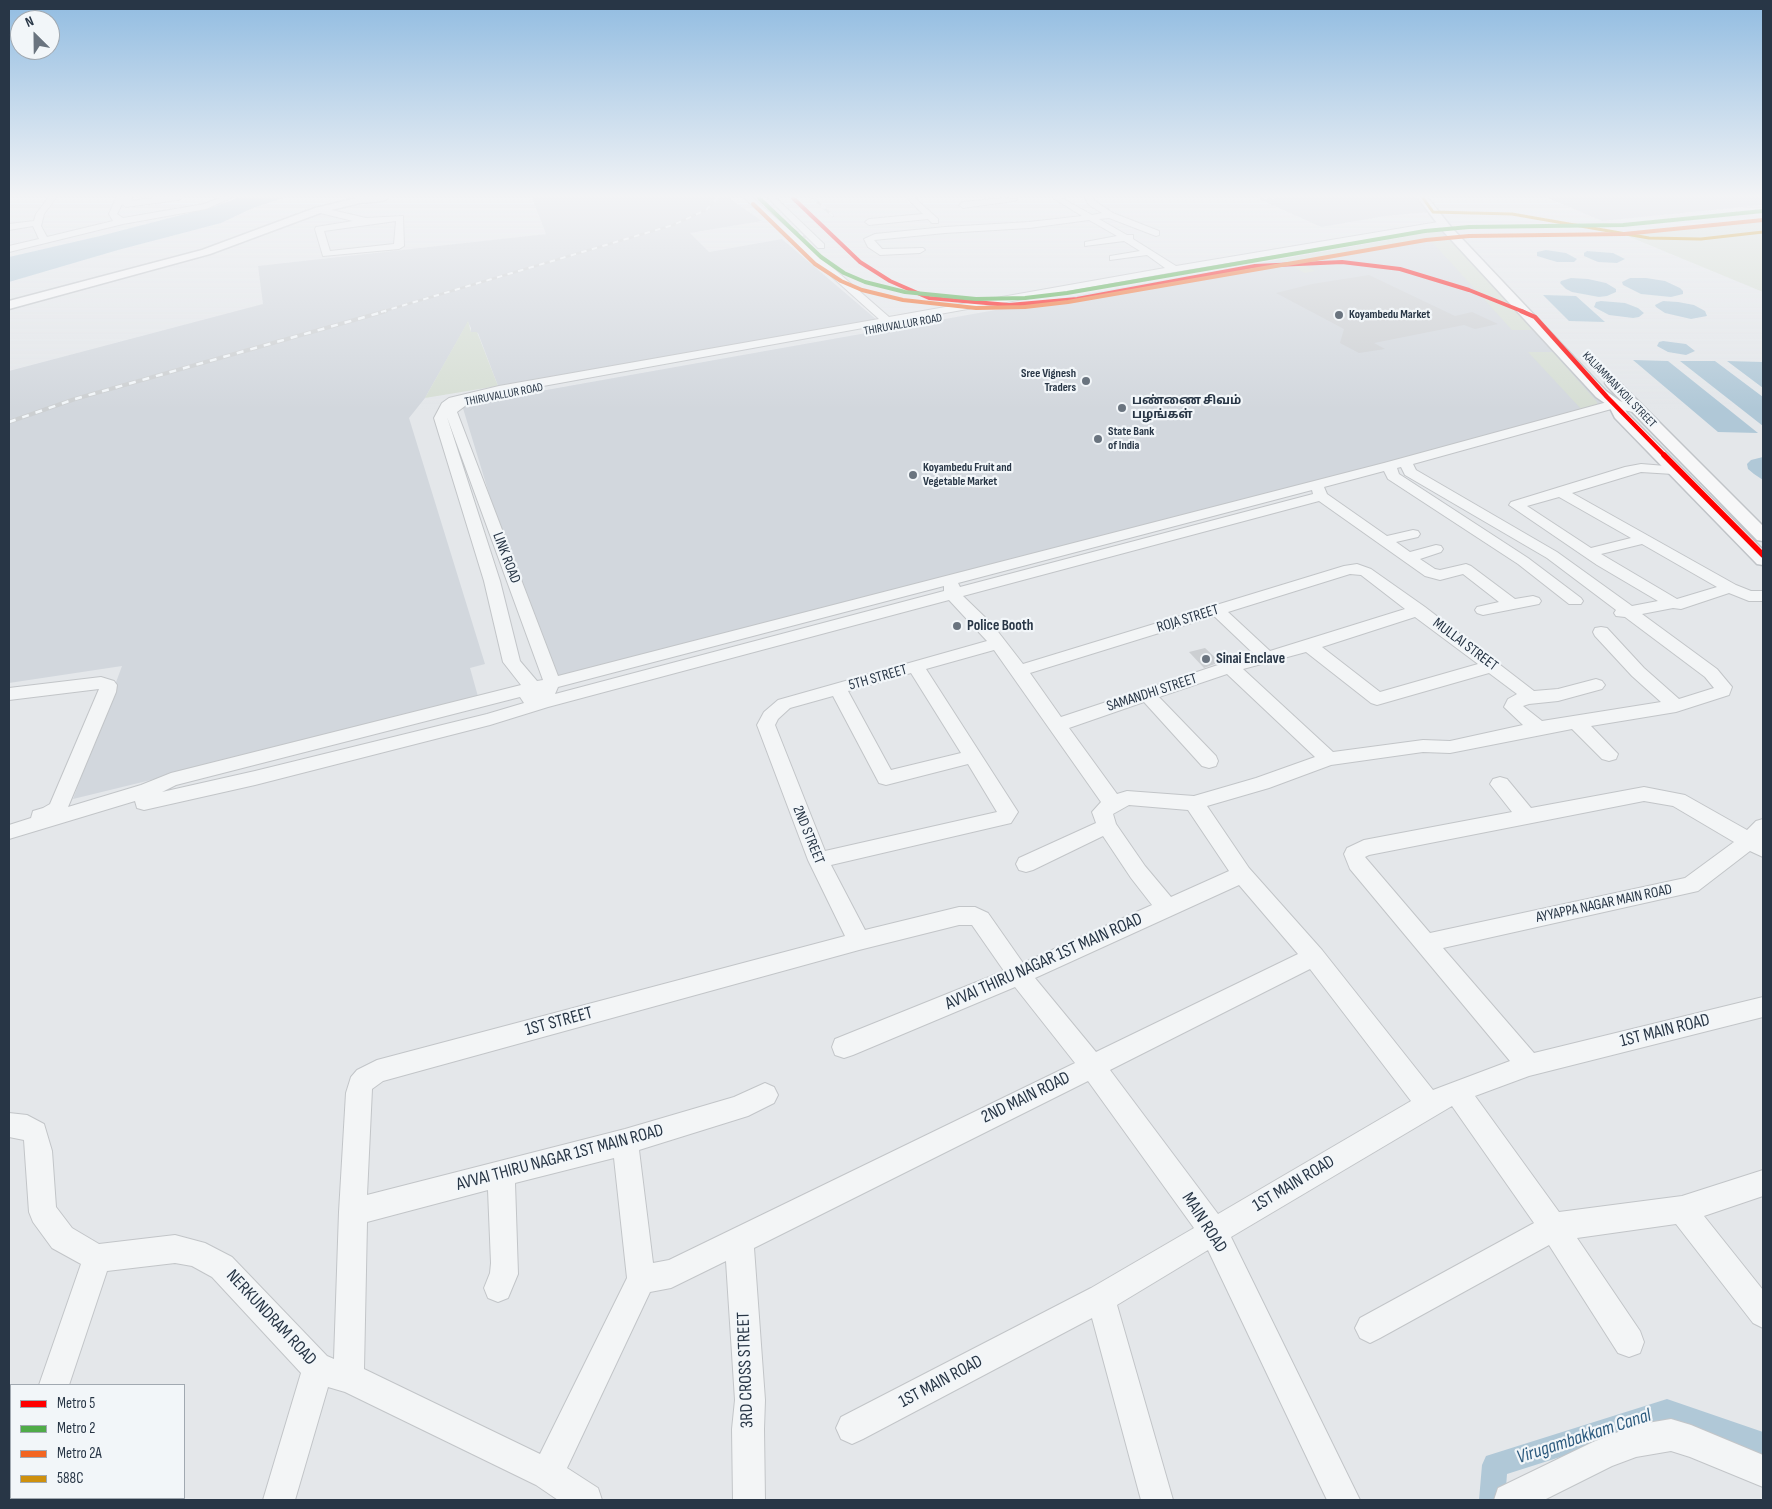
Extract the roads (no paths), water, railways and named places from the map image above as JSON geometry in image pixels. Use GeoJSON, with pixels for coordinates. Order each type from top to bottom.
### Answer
{"type":"FeatureCollection","features":[{"type":"Feature","properties":{"kind":"main road"},"geometry":{"type":"LineString","coordinates":[[9,297],[121,268]]}},
{"type":"Feature","properties":{"kind":"main road"},"geometry":{"type":"LineString","coordinates":[[9,305],[145,268]]}},
{"type":"Feature","properties":{"kind":"main road","name":"KALIAMMAN KOIL STREET"},"geometry":{"type":"LineString","coordinates":[[1485,268],[1672,470],[1763,560]]}},
{"type":"Feature","properties":{"kind":"main road","name":"KALIAMMAN KOIL STREET"},"geometry":{"type":"LineString","coordinates":[[1536,304],[1763,536]]}},
{"type":"Feature","properties":{"kind":"street"},"geometry":{"type":"LineString","coordinates":[[832,268],[897,323]]}},
{"type":"Feature","properties":{"kind":"street"},"geometry":{"type":"LineString","coordinates":[[843,268],[897,323]]}},
{"type":"Feature","properties":{"kind":"street"},"geometry":{"type":"LineString","coordinates":[[532,687],[512,662],[492,581],[440,418],[446,406],[453,401],[499,390],[897,323],[1184,268]]}},
{"type":"Feature","properties":{"kind":"street","name":"THIRUVALLUR ROAD"},"geometry":{"type":"LineString","coordinates":[[451,412],[456,405],[476,400],[897,323],[1213,268]]}},
{"type":"Feature","properties":{"kind":"street"},"geometry":{"type":"LineString","coordinates":[[9,832],[148,790],[171,780],[532,687],[952,586],[1617,410],[1640,412]]}},
{"type":"Feature","properties":{"kind":"street","name":"LINK ROAD"},"geometry":{"type":"LineString","coordinates":[[451,412],[552,682]]}},
{"type":"Feature","properties":{"kind":"street"},"geometry":{"type":"LineString","coordinates":[[1167,908],[1138,872],[1107,826],[1102,812],[1112,804],[1127,798],[1194,803],[1262,783],[1329,759],[1423,746],[1450,746],[1538,728],[1577,724],[1676,706],[1723,691],[1723,687],[1711,673],[1623,613],[1552,555],[1407,466]]}},
{"type":"Feature","properties":{"kind":"street"},"geometry":{"type":"LineString","coordinates":[[1672,470],[1641,468],[1625,471],[1516,506],[1588,553],[1673,603]]}},
{"type":"Feature","properties":{"kind":"street"},"geometry":{"type":"LineString","coordinates":[[1391,471],[1523,561],[1575,601]]}},
{"type":"Feature","properties":{"kind":"street"},"geometry":{"type":"LineString","coordinates":[[1319,490],[1433,574],[1440,575],[1466,569],[1511,604]]}},
{"type":"Feature","properties":{"kind":"street"},"geometry":{"type":"LineString","coordinates":[[1561,492],[1730,588],[1749,596],[1763,596]]}},
{"type":"Feature","properties":{"kind":"street"},"geometry":{"type":"LineString","coordinates":[[1386,540],[1413,534]]}},
{"type":"Feature","properties":{"kind":"street"},"geometry":{"type":"LineString","coordinates":[[1588,553],[1643,538]]}},
{"type":"Feature","properties":{"kind":"street"},"geometry":{"type":"LineString","coordinates":[[1409,557],[1436,549]]}},
{"type":"Feature","properties":{"kind":"street","name":"ROJA STREET"},"geometry":{"type":"LineString","coordinates":[[1019,671],[1349,569],[1357,569]]}},
{"type":"Feature","properties":{"kind":"street","name":"MULLAI STREET"},"geometry":{"type":"LineString","coordinates":[[1357,569],[1366,572],[1492,666],[1526,692],[1526,698]]}},
{"type":"Feature","properties":{"kind":"street"},"geometry":{"type":"LineString","coordinates":[[148,790],[144,803],[255,778],[525,708],[952,586]]}},
{"type":"Feature","properties":{"kind":"street"},"geometry":{"type":"LineString","coordinates":[[952,586],[1019,671],[1112,804]]}},
{"type":"Feature","properties":{"kind":"street"},"geometry":{"type":"LineString","coordinates":[[1623,613],[1673,603],[1684,604],[1730,588]]}},
{"type":"Feature","properties":{"kind":"street"},"geometry":{"type":"LineString","coordinates":[[1482,610],[1533,601]]}},
{"type":"Feature","properties":{"kind":"street"},"geometry":{"type":"LineString","coordinates":[[1217,610],[1267,657]]}},
{"type":"Feature","properties":{"kind":"street","name":"SAMANDHI STREET"},"geometry":{"type":"LineString","coordinates":[[1057,725],[1230,668],[1309,646],[1418,610]]}},
{"type":"Feature","properties":{"kind":"street"},"geometry":{"type":"LineString","coordinates":[[1601,632],[1638,672],[1676,706]]}},
{"type":"Feature","properties":{"kind":"street","name":"5TH STREET"},"geometry":{"type":"LineString","coordinates":[[766,725],[776,709],[784,704],[998,643]]}},
{"type":"Feature","properties":{"kind":"street"},"geometry":{"type":"LineString","coordinates":[[1309,646],[1375,699],[1492,666]]}},
{"type":"Feature","properties":{"kind":"street"},"geometry":{"type":"LineString","coordinates":[[818,860],[1004,818],[1008,812],[916,667]]}},
{"type":"Feature","properties":{"kind":"street"},"geometry":{"type":"LineString","coordinates":[[1230,668],[1329,759]]}},
{"type":"Feature","properties":{"kind":"street"},"geometry":{"type":"LineString","coordinates":[[543,703],[552,682]]}},
{"type":"Feature","properties":{"kind":"street"},"geometry":{"type":"LineString","coordinates":[[9,694],[101,683],[108,685],[107,692],[58,808],[48,815],[9,822]]}},
{"type":"Feature","properties":{"kind":"street"},"geometry":{"type":"LineString","coordinates":[[1538,728],[1513,707],[1514,703],[1526,698],[1558,695],[1596,685]]}},
{"type":"Feature","properties":{"kind":"street"},"geometry":{"type":"LineString","coordinates":[[525,708],[532,687]]}},
{"type":"Feature","properties":{"kind":"street"},"geometry":{"type":"LineString","coordinates":[[838,689],[886,778],[973,756]]}},
{"type":"Feature","properties":{"kind":"street"},"geometry":{"type":"LineString","coordinates":[[1147,695],[1209,761]]}},
{"type":"Feature","properties":{"kind":"street"},"geometry":{"type":"LineString","coordinates":[[1577,724],[1609,754]]}},
{"type":"Feature","properties":{"kind":"street","name":"2ND STREET"},"geometry":{"type":"LineString","coordinates":[[766,725],[818,860],[859,941]]}},
{"type":"Feature","properties":{"kind":"street"},"geometry":{"type":"LineString","coordinates":[[1500,784],[1526,816]]}},
{"type":"Feature","properties":{"kind":"street"},"geometry":{"type":"LineString","coordinates":[[1529,1065],[1357,863],[1354,854],[1364,848],[1644,794],[1678,800],[1759,838]]}},
{"type":"Feature","properties":{"kind":"street"},"geometry":{"type":"LineString","coordinates":[[1194,803],[1242,874],[1314,957],[1429,1104]]}},
{"type":"Feature","properties":{"kind":"street"},"geometry":{"type":"LineString","coordinates":[[1026,864],[1107,826]]}},
{"type":"Feature","properties":{"kind":"street","name":"AYYAPPA NAGAR MAIN ROAD"},"geometry":{"type":"LineString","coordinates":[[1425,943],[1691,885],[1759,838]]}},
{"type":"Feature","properties":{"kind":"street","name":"AVVAI THIRU NAGAR 1ST MAIN ROAD"},"geometry":{"type":"LineString","coordinates":[[844,1047],[1019,975],[1242,874]]}},
{"type":"Feature","properties":{"kind":"street","name":"1ST STREET"},"geometry":{"type":"LineString","coordinates":[[349,1378],[358,1093],[360,1085],[366,1078],[377,1071],[859,941],[959,916],[975,916],[980,918],[1019,975]]}},
{"type":"Feature","properties":{"kind":"street","name":"2ND MAIN ROAD"},"geometry":{"type":"LineString","coordinates":[[641,1279],[671,1274],[1314,957]]}},
{"type":"Feature","properties":{"kind":"street","name":"MAIN ROAD"},"geometry":{"type":"LineString","coordinates":[[1019,975],[1092,1066],[1214,1232],[1344,1500]]}},
{"type":"Feature","properties":{"kind":"street","name":"1ST MAIN ROAD"},"geometry":{"type":"LineString","coordinates":[[852,1428],[1101,1298],[1429,1104],[1457,1091],[1529,1065],[1763,1007]]}},
{"type":"Feature","properties":{"kind":"street"},"geometry":{"type":"LineString","coordinates":[[1457,1091],[1553,1227],[1629,1342]]}},
{"type":"Feature","properties":{"kind":"street","name":"AVVAI THIRU NAGAR 1ST MAIN ROAD"},"geometry":{"type":"LineString","coordinates":[[353,1212],[625,1142],[739,1108],[765,1094]]}},
{"type":"Feature","properties":{"kind":"street"},"geometry":{"type":"LineString","coordinates":[[9,1125],[27,1127],[35,1133],[39,1151],[43,1212],[62,1238],[97,1258],[54,1384]]}},
{"type":"Feature","properties":{"kind":"street"},"geometry":{"type":"LineString","coordinates":[[547,1474],[641,1279],[625,1142]]}},
{"type":"Feature","properties":{"kind":"street"},"geometry":{"type":"LineString","coordinates":[[498,1288],[504,1274],[505,1263],[501,1174]]}},
{"type":"Feature","properties":{"kind":"street"},"geometry":{"type":"LineString","coordinates":[[1370,1328],[1553,1227],[1682,1210],[1763,1183]]}},
{"type":"Feature","properties":{"kind":"street"},"geometry":{"type":"LineString","coordinates":[[1682,1210],[1763,1313]]}},
{"type":"Feature","properties":{"kind":"street","name":"3RD CROSS STREET"},"geometry":{"type":"LineString","coordinates":[[739,1240],[750,1400],[748,1429],[749,1500]]}},
{"type":"Feature","properties":{"kind":"street","name":"NERKUNDRAM ROAD"},"geometry":{"type":"LineString","coordinates":[[97,1258],[175,1249],[195,1253],[222,1267],[318,1369],[349,1378],[547,1474],[586,1500]]}},
{"type":"Feature","properties":{"kind":"street"},"geometry":{"type":"LineString","coordinates":[[1101,1298],[1157,1500]]}},
{"type":"Feature","properties":{"kind":"street"},"geometry":{"type":"LineString","coordinates":[[279,1500],[318,1369]]}},
{"type":"Feature","properties":{"kind":"street"},"geometry":{"type":"LineString","coordinates":[[1510,1500],[1604,1453],[1636,1441],[1671,1435],[1691,1441],[1763,1471]]}},
{"type":"Feature","properties":{"kind":"water"},"geometry":{"type":"Polygon","coordinates":[[[9,268],[55,268],[9,282],[9,268]]]}},
{"type":"Feature","properties":{"kind":"water"},"geometry":{"type":"Polygon","coordinates":[[[1571,278],[1606,283],[1616,289],[1616,292],[1599,297],[1572,292],[1560,283],[1571,278]]]}},
{"type":"Feature","properties":{"kind":"water"},"geometry":{"type":"Polygon","coordinates":[[[1630,278],[1665,281],[1680,288],[1683,294],[1671,297],[1641,294],[1623,285],[1622,282],[1630,278]]]}},
{"type":"Feature","properties":{"kind":"water"},"geometry":{"type":"Polygon","coordinates":[[[1543,295],[1576,296],[1605,322],[1569,321],[1543,295]]]}},
{"type":"Feature","properties":{"kind":"water"},"geometry":{"type":"Polygon","coordinates":[[[1663,301],[1694,305],[1705,311],[1707,316],[1691,319],[1665,313],[1655,305],[1663,301]]]}},
{"type":"Feature","properties":{"kind":"water"},"geometry":{"type":"Polygon","coordinates":[[[1596,302],[1625,303],[1638,308],[1644,313],[1639,317],[1633,318],[1609,315],[1594,307],[1596,302]]]}},
{"type":"Feature","properties":{"kind":"water"},"geometry":{"type":"Polygon","coordinates":[[[1659,342],[1686,344],[1695,351],[1686,355],[1668,352],[1657,346],[1659,342]]]}},
{"type":"Feature","properties":{"kind":"water"},"geometry":{"type":"Polygon","coordinates":[[[1633,360],[1668,361],[1758,433],[1718,432],[1633,360]]]}},
{"type":"Feature","properties":{"kind":"water"},"geometry":{"type":"Polygon","coordinates":[[[1680,361],[1715,361],[1763,397],[1763,426],[1680,361]]]}},
{"type":"Feature","properties":{"kind":"water"},"geometry":{"type":"Polygon","coordinates":[[[1727,361],[1763,362],[1763,388],[1727,361]]]}},
{"type":"Feature","properties":{"kind":"water"},"geometry":{"type":"Polygon","coordinates":[[[1763,457],[1763,480],[1748,469],[1747,464],[1751,460],[1763,457]]]}},
{"type":"Feature","properties":{"kind":"waterway","name":"Virugambakkam Canal"},"geometry":{"type":"LineString","coordinates":[[1492,1500],[1495,1465],[1667,1411],[1763,1445]]}},
{"type":"Feature","properties":{"kind":"railway"},"geometry":{"type":"LineString","coordinates":[[381,312],[527,268]]}},
{"type":"Feature","properties":{"kind":"railway"},"geometry":{"type":"LineString","coordinates":[[9,422],[75,399],[386,311]]}},
{"type":"Feature","properties":{"kind":"metro line","name":"2A"},"geometry":{"type":"LineString","coordinates":[[822,268],[841,281],[862,290],[903,300],[976,308],[1025,307],[1068,302],[1262,268]]}},
{"type":"Feature","properties":{"kind":"metro line","name":"2"},"geometry":{"type":"LineString","coordinates":[[837,268],[865,282],[905,292],[976,299],[1025,298],[1067,293],[1209,268]]}},
{"type":"Feature","properties":{"kind":"metro line","name":"5"},"geometry":{"type":"LineString","coordinates":[[870,268],[890,281],[929,298],[1009,305],[1077,299],[1242,268]]}},
{"type":"Feature","properties":{"kind":"metro line","name":"5"},"geometry":{"type":"LineString","coordinates":[[1395,268],[1469,290],[1535,317],[1607,397],[1763,555]]}},
{"type":"Feature","properties":{"kind":"place","name":"Koyambedu Market"},"geometry":{"type":"Point","coordinates":[1339,315]}},
{"type":"Feature","properties":{"kind":"place","name":"Sree Vignesh Traders"},"geometry":{"type":"Point","coordinates":[1086,381]}},
{"type":"Feature","properties":{"kind":"place","name":"பண்ணை சிவம் பழங்கள்"},"geometry":{"type":"Point","coordinates":[1122,408]}},
{"type":"Feature","properties":{"kind":"place","name":"State Bank of India"},"geometry":{"type":"Point","coordinates":[1098,439]}},
{"type":"Feature","properties":{"kind":"place","name":"Koyambedu Fruit and Vegetable Market"},"geometry":{"type":"Point","coordinates":[913,475]}},
{"type":"Feature","properties":{"kind":"place","name":"Police Booth"},"geometry":{"type":"Point","coordinates":[957,626]}},
{"type":"Feature","properties":{"kind":"place","name":"Sinai Enclave"},"geometry":{"type":"Point","coordinates":[1206,659]}}]}
